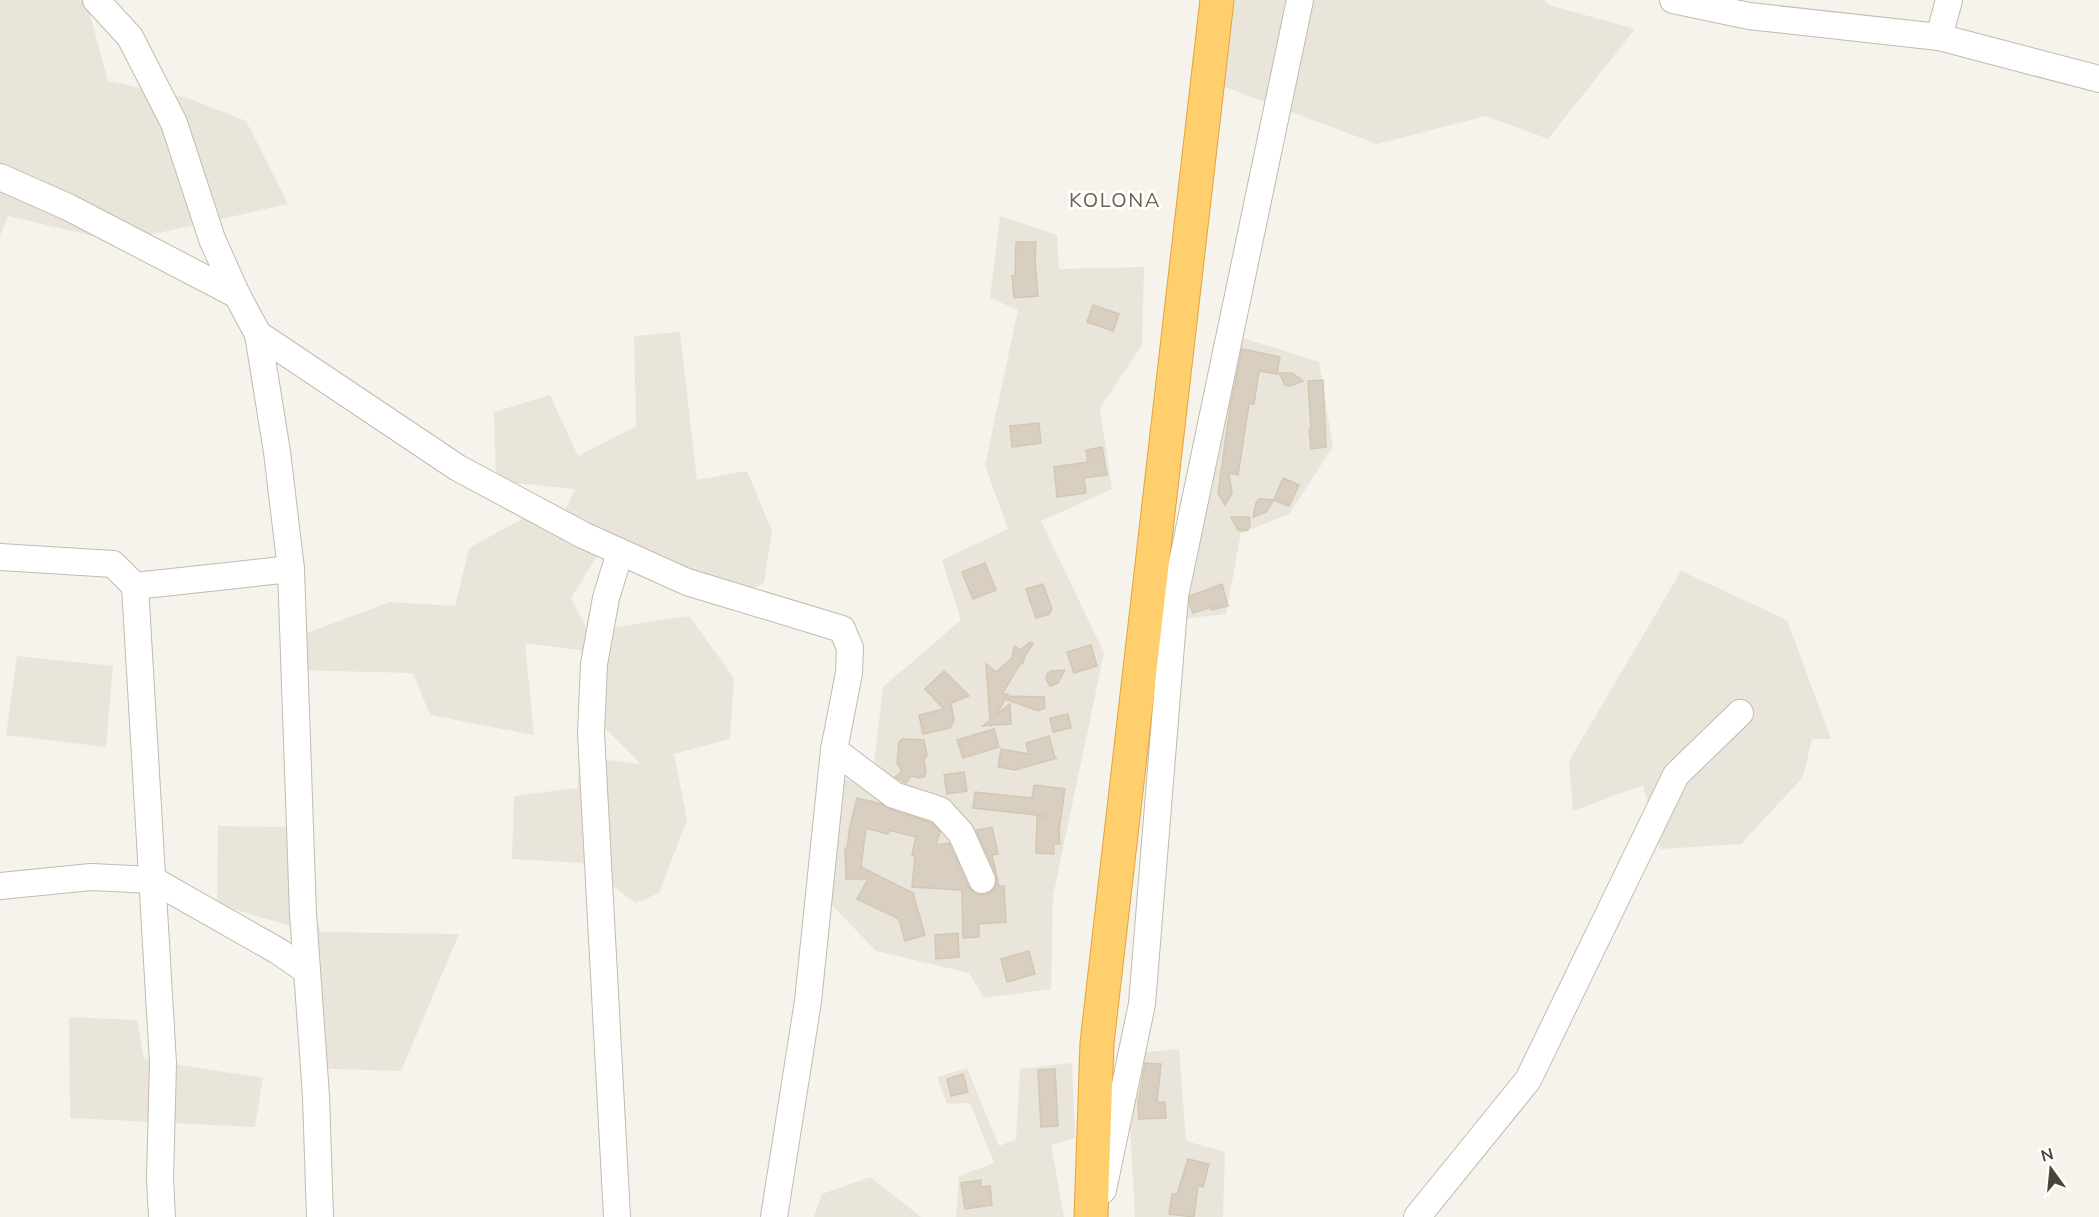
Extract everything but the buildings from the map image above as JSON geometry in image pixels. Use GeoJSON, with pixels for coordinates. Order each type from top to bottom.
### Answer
{"type":"FeatureCollection","features":[{"type":"Feature","properties":{"kind":"highway"},"geometry":{"type":"LineString","coordinates":[[1091,1217],[1097,1043],[1217,0]]}},
{"type":"Feature","properties":{"kind":"street"},"geometry":{"type":"LineString","coordinates":[[96,0],[130,37],[174,123],[212,239],[237,296],[258,334],[277,452],[291,568],[303,914],[316,1096],[320,1217]]}},
{"type":"Feature","properties":{"kind":"street"},"geometry":{"type":"LineString","coordinates":[[1097,1217],[1142,1004],[1175,596],[1299,0]]}},
{"type":"Feature","properties":{"kind":"street"},"geometry":{"type":"LineString","coordinates":[[1673,0],[1749,16],[1939,37],[2099,79]]}},
{"type":"Feature","properties":{"kind":"street"},"geometry":{"type":"LineString","coordinates":[[1939,37],[1949,0]]}},
{"type":"Feature","properties":{"kind":"street"},"geometry":{"type":"LineString","coordinates":[[0,177],[68,207],[237,296]]}},
{"type":"Feature","properties":{"kind":"street"},"geometry":{"type":"LineString","coordinates":[[258,334],[458,468],[583,535],[687,582],[842,629],[850,648],[849,673],[834,750],[808,1001],[774,1217]]}},
{"type":"Feature","properties":{"kind":"street"},"geometry":{"type":"LineString","coordinates":[[617,1217],[591,733],[594,664],[606,598],[620,552]]}},
{"type":"Feature","properties":{"kind":"street"},"geometry":{"type":"LineString","coordinates":[[0,557],[113,564],[135,586],[163,1063],[160,1179],[162,1217]]}},
{"type":"Feature","properties":{"kind":"street"},"geometry":{"type":"LineString","coordinates":[[135,586],[291,568]]}},
{"type":"Feature","properties":{"kind":"street"},"geometry":{"type":"LineString","coordinates":[[1417,1217],[1528,1080],[1676,776],[1740,713]]}},
{"type":"Feature","properties":{"kind":"street"},"geometry":{"type":"LineString","coordinates":[[834,750],[894,795],[940,810],[961,833],[982,880]]}},
{"type":"Feature","properties":{"kind":"street"},"geometry":{"type":"LineString","coordinates":[[0,886],[91,877],[153,880],[278,951],[307,971]]}},
{"type":"Feature","properties":{"kind":"shaded area"},"geometry":{"type":"Polygon","coordinates":[[[0,0],[86,0],[108,81],[188,98],[246,121],[288,204],[118,242],[8,216],[0,236],[0,0]]]}},
{"type":"Feature","properties":{"kind":"shaded area"},"geometry":{"type":"Polygon","coordinates":[[[1219,0],[1545,0],[1549,5],[1635,29],[1548,139],[1486,116],[1377,144],[1209,81],[1219,0]]]}},
{"type":"Feature","properties":{"kind":"shaded area"},"geometry":{"type":"Polygon","coordinates":[[[1000,216],[1057,235],[1059,269],[1144,267],[1142,345],[1100,408],[1112,489],[1041,521],[1104,653],[1053,896],[1051,989],[984,998],[969,973],[876,951],[826,899],[834,778],[872,782],[883,687],[961,620],[942,560],[1008,529],[985,465],[1018,310],[990,298],[1000,216]]]}},
{"type":"Feature","properties":{"kind":"shaded area"},"geometry":{"type":"Polygon","coordinates":[[[1221,331],[1319,362],[1333,447],[1289,514],[1241,533],[1226,614],[1173,620],[1221,331]]]}},
{"type":"Feature","properties":{"kind":"shaded area"},"geometry":{"type":"Polygon","coordinates":[[[680,332],[697,480],[747,471],[772,531],[764,583],[718,607],[606,542],[571,598],[588,631],[689,616],[734,678],[730,739],[674,754],[687,820],[659,893],[636,903],[581,863],[512,859],[514,796],[577,788],[580,757],[641,764],[603,726],[586,651],[525,643],[534,735],[430,715],[413,673],[291,670],[291,639],[390,602],[455,606],[469,548],[526,517],[562,517],[575,489],[496,481],[494,412],[550,395],[578,456],[636,426],[634,336],[680,332]]]}},
{"type":"Feature","properties":{"kind":"shaded area"},"geometry":{"type":"Polygon","coordinates":[[[1681,571],[1787,620],[1831,739],[1812,739],[1803,777],[1741,844],[1660,849],[1643,785],[1573,811],[1569,761],[1681,571]]]}},
{"type":"Feature","properties":{"kind":"shaded area"},"geometry":{"type":"Polygon","coordinates":[[[17,656],[113,666],[106,747],[6,735],[17,656]]]}},
{"type":"Feature","properties":{"kind":"shaded area"},"geometry":{"type":"Polygon","coordinates":[[[218,826],[287,827],[321,932],[459,934],[401,1071],[302,1068],[300,929],[217,904],[218,826]]]}},
{"type":"Feature","properties":{"kind":"shaded area"},"geometry":{"type":"Polygon","coordinates":[[[69,1017],[137,1020],[144,1059],[263,1078],[255,1127],[70,1118],[69,1017]]]}},
{"type":"Feature","properties":{"kind":"shaded area"},"geometry":{"type":"Polygon","coordinates":[[[1179,1049],[1186,1141],[1225,1152],[1223,1217],[1135,1217],[1126,1054],[1179,1049]]]}},
{"type":"Feature","properties":{"kind":"shaded area"},"geometry":{"type":"Polygon","coordinates":[[[1072,1063],[1075,1138],[1051,1145],[1064,1217],[956,1217],[959,1176],[994,1163],[970,1103],[947,1104],[937,1077],[967,1068],[999,1146],[1016,1139],[1020,1069],[1072,1063]]]}},
{"type":"Feature","properties":{"kind":"shaded area"},"geometry":{"type":"Polygon","coordinates":[[[870,1177],[921,1217],[814,1217],[822,1194],[870,1177]]]}},
{"type":"Feature","properties":{"kind":"district","name":"KOLONA"},"geometry":{"type":"Point","coordinates":[1115,200]}}]}
